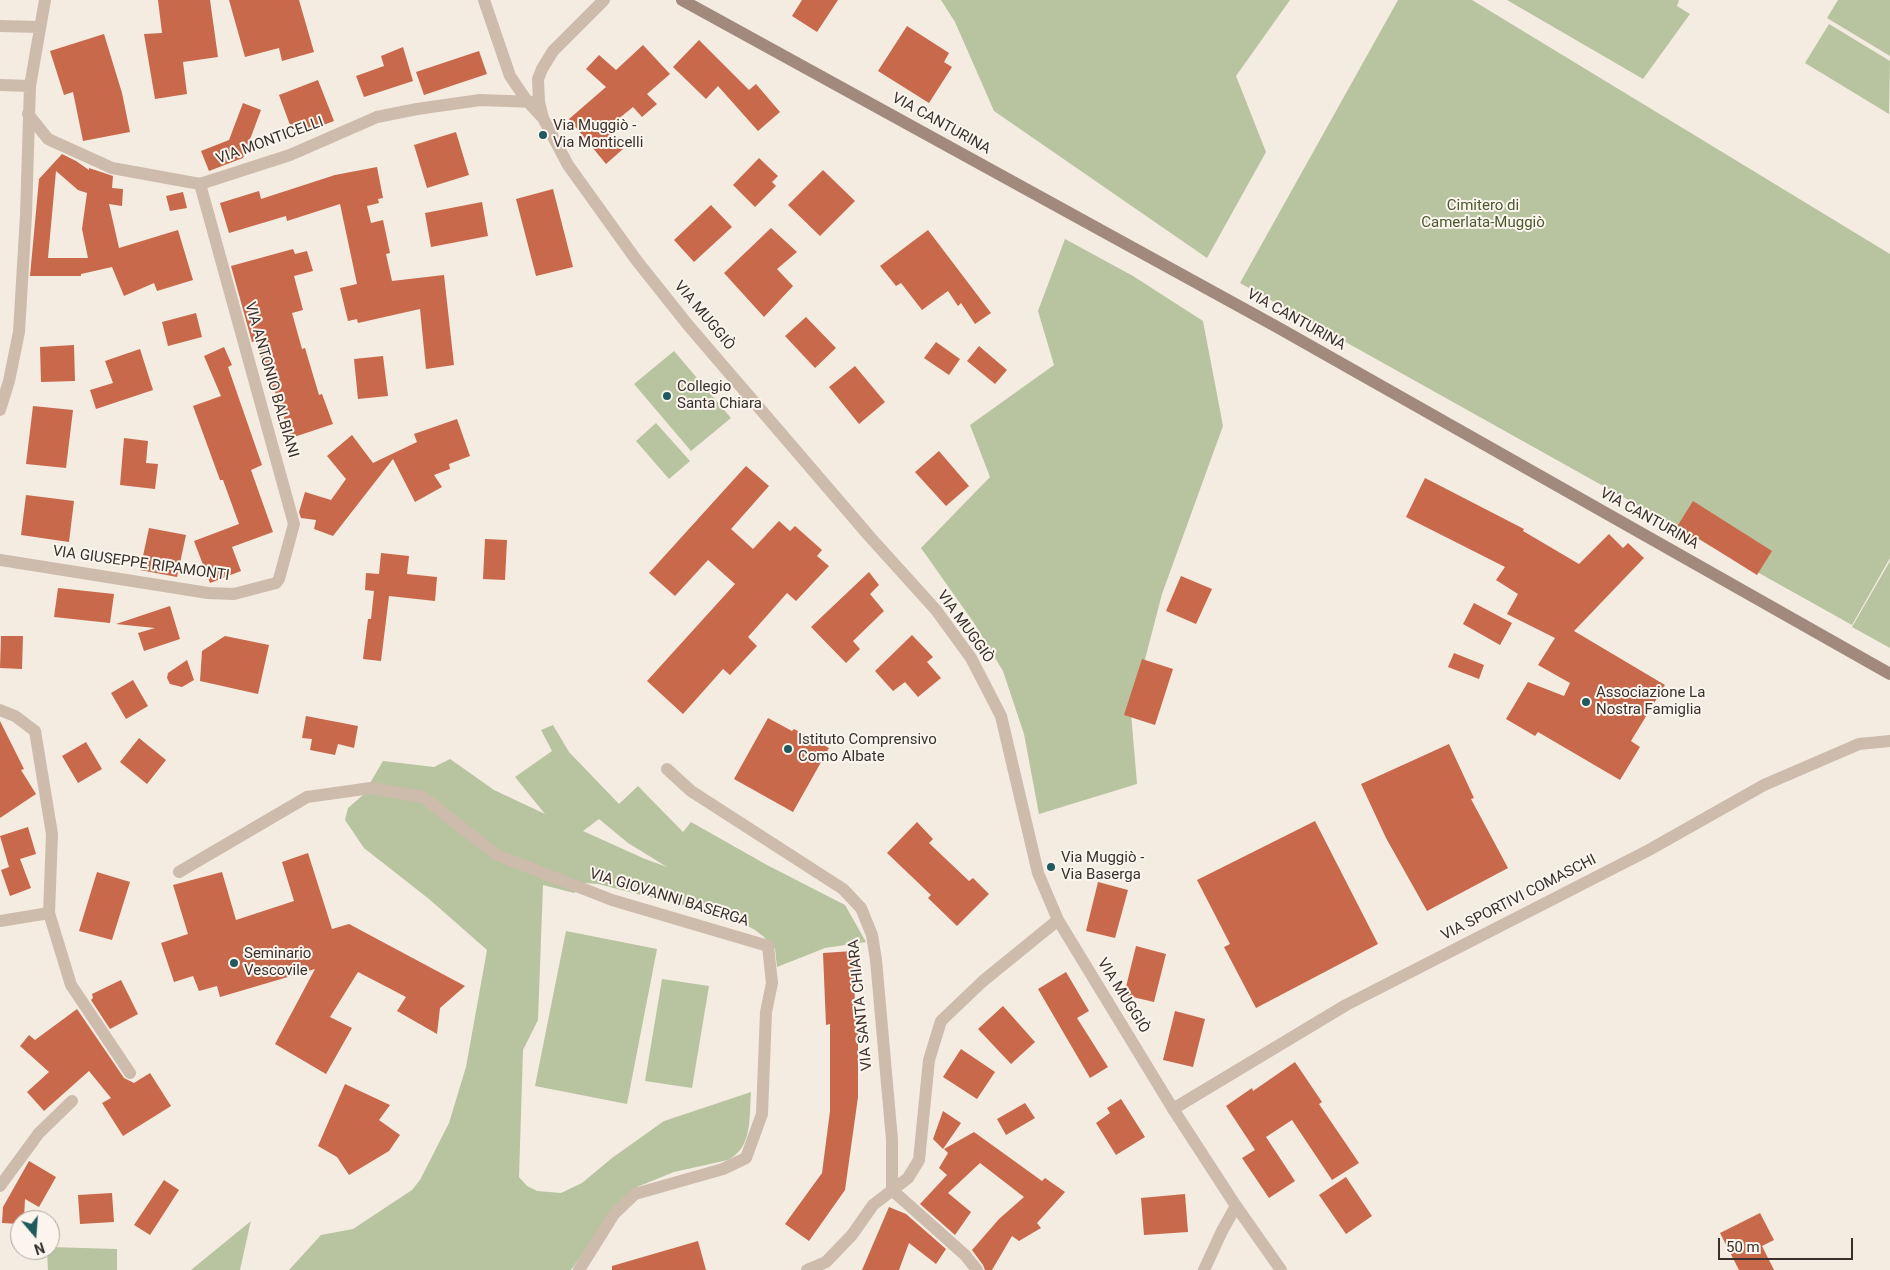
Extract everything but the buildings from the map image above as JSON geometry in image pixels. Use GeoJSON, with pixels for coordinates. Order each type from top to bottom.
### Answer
{"type":"FeatureCollection","features":[{"type":"Feature","properties":{"kind":"main road","name":"VIA CANTURINA"},"geometry":{"type":"LineString","coordinates":[[682,0],[1276,327],[1890,674]]}},
{"type":"Feature","properties":{"kind":"street"},"geometry":{"type":"LineString","coordinates":[[0,410],[9,381],[19,332],[26,215],[30,86],[45,0]]}},
{"type":"Feature","properties":{"kind":"street","name":"VIA MUGGIÒ"},"geometry":{"type":"LineString","coordinates":[[484,0],[510,76],[533,102],[568,165],[637,261],[688,324],[870,537],[936,610],[971,658],[1001,716],[1038,873],[1058,920],[1174,1109],[1236,1206],[1281,1270]]}},
{"type":"Feature","properties":{"kind":"street","name":"VIA MUGGIÒ"},"geometry":{"type":"LineString","coordinates":[[533,102],[538,79],[547,59],[604,0]]}},
{"type":"Feature","properties":{"kind":"street"},"geometry":{"type":"LineString","coordinates":[[0,26],[40,27]]}},
{"type":"Feature","properties":{"kind":"street"},"geometry":{"type":"LineString","coordinates":[[0,85],[30,86]]}},
{"type":"Feature","properties":{"kind":"street","name":"VIA MONTICELLI"},"geometry":{"type":"LineString","coordinates":[[28,114],[48,139],[112,168],[200,184],[290,155],[377,117],[480,100],[533,102]]}},
{"type":"Feature","properties":{"kind":"street","name":"VIA ANTONIO BALBIANI"},"geometry":{"type":"LineString","coordinates":[[200,184],[294,524],[279,580],[276,584]]}},
{"type":"Feature","properties":{"kind":"street","name":"VIA GIUSEPPE RIPAMONTI"},"geometry":{"type":"LineString","coordinates":[[0,560],[208,593],[234,594],[276,584]]}},
{"type":"Feature","properties":{"kind":"street"},"geometry":{"type":"LineString","coordinates":[[0,710],[15,716],[35,731],[52,834],[49,913],[71,986],[130,1072]]}},
{"type":"Feature","properties":{"kind":"street","name":"VIA SPORTIVI COMASCHI"},"geometry":{"type":"LineString","coordinates":[[1174,1109],[1346,1005],[1649,850],[1764,785],[1859,744],[1890,740]]}},
{"type":"Feature","properties":{"kind":"street","name":"VIA SANTA CHIARA"},"geometry":{"type":"LineString","coordinates":[[667,769],[691,791],[843,889],[861,908],[872,935],[876,960],[892,1140],[892,1190]]}},
{"type":"Feature","properties":{"kind":"street","name":"VIA GIOVANNI BASERGA"},"geometry":{"type":"LineString","coordinates":[[179,872],[307,797],[372,788],[423,797],[497,855],[612,900],[768,946],[772,983],[766,1012],[762,1114],[746,1158],[723,1169],[635,1194],[614,1214],[579,1270]]}},
{"type":"Feature","properties":{"kind":"street"},"geometry":{"type":"LineString","coordinates":[[0,921],[49,913]]}},
{"type":"Feature","properties":{"kind":"street"},"geometry":{"type":"LineString","coordinates":[[807,1270],[826,1262],[852,1235],[873,1205],[908,1178],[919,1160],[929,1060],[942,1021],[983,981],[1058,920]]}},
{"type":"Feature","properties":{"kind":"street"},"geometry":{"type":"LineString","coordinates":[[0,1186],[39,1134],[72,1101]]}},
{"type":"Feature","properties":{"kind":"street"},"geometry":{"type":"LineString","coordinates":[[892,1190],[965,1255],[977,1270]]}},
{"type":"Feature","properties":{"kind":"street"},"geometry":{"type":"LineString","coordinates":[[1204,1270],[1236,1206]]}},
{"type":"Feature","properties":{"kind":"green space"},"geometry":{"type":"Polygon","coordinates":[[[941,0],[1290,0],[1236,76],[1266,152],[1207,258],[994,111],[955,22],[941,0]]]}},
{"type":"Feature","properties":{"kind":"green space","name":"Cimitero di Camerlata-Muggiò"},"geometry":{"type":"Polygon","coordinates":[[[1398,0],[1472,0],[1890,254],[1890,558],[1852,625],[1240,283],[1398,0]]]}},
{"type":"Feature","properties":{"kind":"green space"},"geometry":{"type":"Polygon","coordinates":[[[1507,0],[1679,0],[1677,6],[1690,14],[1643,79],[1507,0]]]}},
{"type":"Feature","properties":{"kind":"green space"},"geometry":{"type":"Polygon","coordinates":[[[1838,0],[1890,0],[1890,56],[1827,18],[1838,0]]]}},
{"type":"Feature","properties":{"kind":"green space"},"geometry":{"type":"Polygon","coordinates":[[[1829,24],[1890,61],[1889,114],[1805,63],[1829,24]]]}},
{"type":"Feature","properties":{"kind":"green space"},"geometry":{"type":"Polygon","coordinates":[[[1065,239],[1133,276],[1203,321],[1223,426],[1162,594],[1131,713],[1137,784],[1039,814],[1024,734],[1003,671],[974,623],[921,548],[990,477],[970,425],[1054,365],[1038,311],[1065,239]]]}},
{"type":"Feature","properties":{"kind":"green space"},"geometry":{"type":"Polygon","coordinates":[[[674,351],[731,418],[691,451],[634,384],[674,351]]]}},
{"type":"Feature","properties":{"kind":"green space"},"geometry":{"type":"Polygon","coordinates":[[[656,423],[690,461],[669,479],[636,441],[656,423]]]}},
{"type":"Feature","properties":{"kind":"green space"},"geometry":{"type":"Polygon","coordinates":[[[1890,561],[1890,648],[1852,627],[1890,561]]]}},
{"type":"Feature","properties":{"kind":"green space"},"geometry":{"type":"Polygon","coordinates":[[[553,725],[569,752],[619,804],[638,786],[683,832],[691,822],[767,865],[845,905],[866,942],[825,948],[777,967],[775,949],[764,937],[721,911],[677,904],[598,884],[585,883],[574,893],[543,885],[538,1020],[523,1050],[519,1177],[527,1186],[537,1191],[561,1193],[582,1183],[612,1158],[664,1121],[751,1092],[748,1130],[742,1147],[728,1160],[674,1172],[637,1187],[617,1206],[571,1270],[289,1270],[321,1235],[353,1229],[412,1190],[420,1180],[449,1123],[466,1067],[487,950],[429,899],[364,848],[345,820],[348,808],[363,795],[383,761],[434,767],[450,759],[494,790],[545,814],[515,777],[552,751],[541,730],[553,725]],[[599,819],[583,831],[667,867],[628,843],[599,819]]]}},
{"type":"Feature","properties":{"kind":"green space"},"geometry":{"type":"Polygon","coordinates":[[[566,931],[657,949],[627,1104],[535,1086],[566,931]]]}},
{"type":"Feature","properties":{"kind":"green space"},"geometry":{"type":"Polygon","coordinates":[[[662,979],[709,986],[692,1088],[645,1081],[662,979]]]}},
{"type":"Feature","properties":{"kind":"green space"},"geometry":{"type":"Polygon","coordinates":[[[251,1221],[240,1270],[191,1270],[251,1221]]]}},
{"type":"Feature","properties":{"kind":"green space"},"geometry":{"type":"Polygon","coordinates":[[[60,1247],[117,1249],[117,1270],[48,1270],[48,1260],[60,1260],[60,1247]]]}},
{"type":"Feature","properties":{"kind":"place","name":"Via Muggiò - Via Monticelli"},"geometry":{"type":"Point","coordinates":[543,135]}},
{"type":"Feature","properties":{"kind":"place","name":"Collegio Santa Chiara"},"geometry":{"type":"Point","coordinates":[667,396]}},
{"type":"Feature","properties":{"kind":"place","name":"Associazione La Nostra Famiglia"},"geometry":{"type":"Point","coordinates":[1586,702]}},
{"type":"Feature","properties":{"kind":"place","name":"Istituto Comprensivo Como Albate"},"geometry":{"type":"Point","coordinates":[788,749]}},
{"type":"Feature","properties":{"kind":"place","name":"Via Muggiò - Via Baserga"},"geometry":{"type":"Point","coordinates":[1051,867]}},
{"type":"Feature","properties":{"kind":"place","name":"Seminario Vescovile"},"geometry":{"type":"Point","coordinates":[234,963]}}]}
